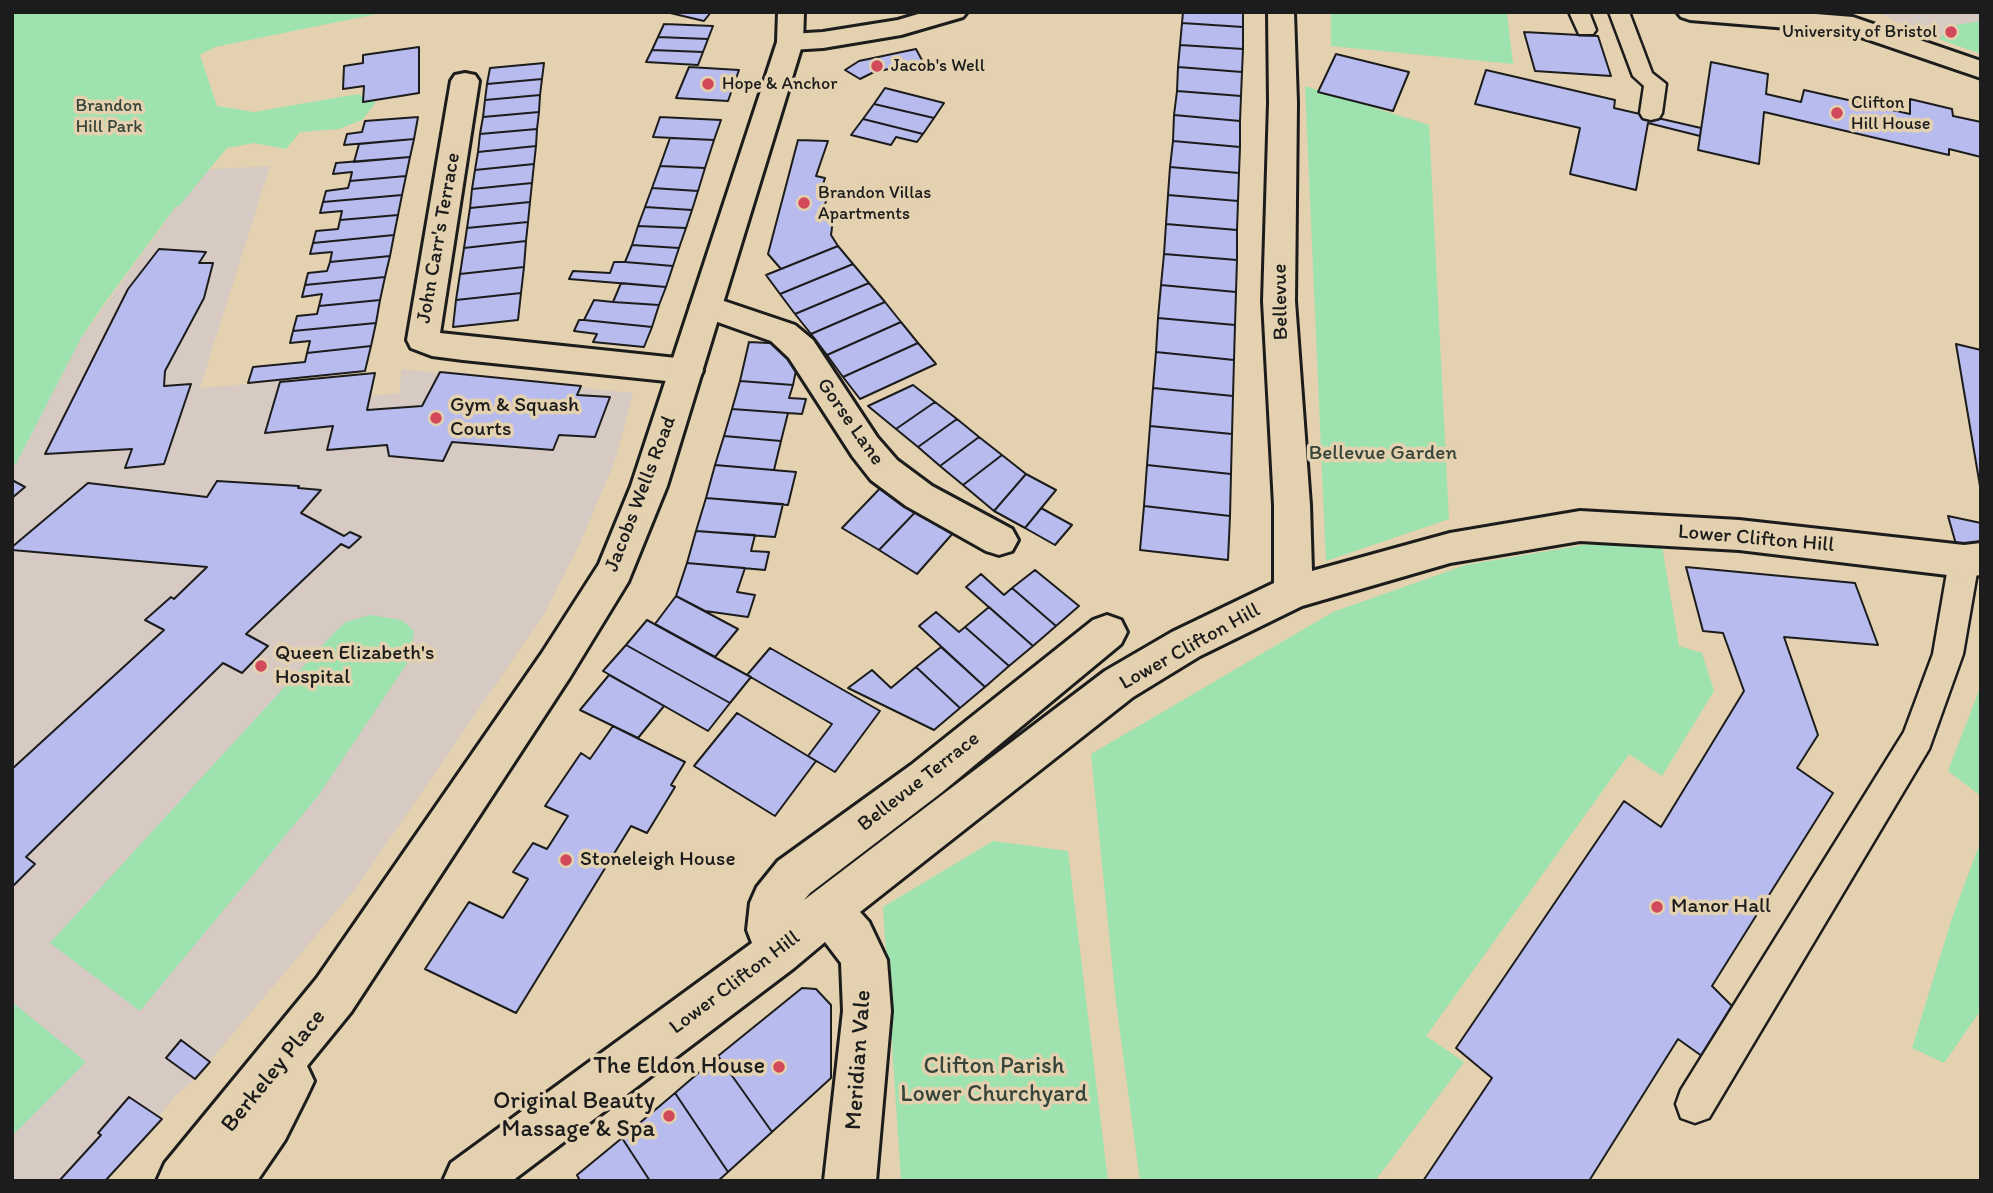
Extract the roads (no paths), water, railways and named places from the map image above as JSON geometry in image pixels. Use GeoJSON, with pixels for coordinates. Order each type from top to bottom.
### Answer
{"type":"FeatureCollection","features":[{"type":"Feature","properties":{"kind":"street"},"geometry":{"type":"LineString","coordinates":[[791,27],[823,40],[901,27],[954,12]]}},
{"type":"Feature","properties":{"kind":"street","name":"Bellevue"},"geometry":{"type":"LineString","coordinates":[[1281,12],[1283,103],[1279,301],[1292,505],[1293,592]]}},
{"type":"Feature","properties":{"kind":"street"},"geometry":{"type":"LineString","coordinates":[[1690,12],[1846,19],[1981,70]]}},
{"type":"Feature","properties":{"kind":"street","name":"Jacobs Wells Road"},"geometry":{"type":"LineString","coordinates":[[334,995],[556,665],[615,571],[649,486],[791,27]]}},
{"type":"Feature","properties":{"kind":"street","name":"John Carr's Terrace"},"geometry":{"type":"LineString","coordinates":[[465,81],[423,340],[432,344],[686,371]]}},
{"type":"Feature","properties":{"kind":"street","name":"Gorse Lane"},"geometry":{"type":"LineString","coordinates":[[706,306],[783,332],[801,349],[884,470],[919,496],[999,540]]}},
{"type":"Feature","properties":{"kind":"street","name":"Lower Clifton Hill"},"geometry":{"type":"LineString","coordinates":[[469,1181],[778,952],[827,910],[1119,684],[1186,644],[1293,592],[1450,548],[1580,526],[1739,535],[1972,560]]}},
{"type":"Feature","properties":{"kind":"street","name":"Bellevue Terrace"},"geometry":{"type":"LineString","coordinates":[[778,952],[770,930],[772,903],[794,877],[926,779],[1107,632]]}},
{"type":"Feature","properties":{"kind":"street","name":"Meridian Vale"},"geometry":{"type":"LineString","coordinates":[[827,910],[853,939],[864,960],[867,1011],[849,1181]]}},
{"type":"Feature","properties":{"kind":"street","name":"Berkeley Place"},"geometry":{"type":"LineString","coordinates":[[183,1181],[334,995]]}},
{"type":"Feature","properties":{"kind":"street","name":"Berkeley Place"},"geometry":{"type":"LineString","coordinates":[[227,1181],[267,1122],[334,995]]}},
{"type":"Feature","properties":{"kind":"lane"},"geometry":{"type":"LineString","coordinates":[[1619,12],[1643,76],[1655,84],[1651,113]]}},
{"type":"Feature","properties":{"kind":"lane"},"geometry":{"type":"LineString","coordinates":[[1695,1104],[1918,739],[1948,654],[1972,560]]}},
{"type":"Feature","properties":{"kind":"place","name":"University of Bristol"},"geometry":{"type":"Point","coordinates":[1951,32]}},
{"type":"Feature","properties":{"kind":"place","name":"Jacob's Well"},"geometry":{"type":"Point","coordinates":[877,66]}},
{"type":"Feature","properties":{"kind":"place","name":"Hope & Anchor"},"geometry":{"type":"Point","coordinates":[708,84]}},
{"type":"Feature","properties":{"kind":"place","name":"Clifton Hill House"},"geometry":{"type":"Point","coordinates":[1837,113]}},
{"type":"Feature","properties":{"kind":"place","name":"Brandon Villas Apartments"},"geometry":{"type":"Point","coordinates":[804,203]}},
{"type":"Feature","properties":{"kind":"place","name":"Gym & Squash Courts"},"geometry":{"type":"Point","coordinates":[436,418]}},
{"type":"Feature","properties":{"kind":"place","name":"Queen Elizabeth's Hospital"},"geometry":{"type":"Point","coordinates":[261,666]}},
{"type":"Feature","properties":{"kind":"place","name":"Stoneleigh House"},"geometry":{"type":"Point","coordinates":[566,860]}},
{"type":"Feature","properties":{"kind":"place","name":"Manor Hall"},"geometry":{"type":"Point","coordinates":[1657,907]}},
{"type":"Feature","properties":{"kind":"place","name":"The Eldon House"},"geometry":{"type":"Point","coordinates":[779,1067]}},
{"type":"Feature","properties":{"kind":"place","name":"Original Beauty Massage & Spa"},"geometry":{"type":"Point","coordinates":[669,1116]}},
{"type":"Feature","properties":{"kind":"park label","name":"Brandon Hill Park"},"geometry":{"type":"Point","coordinates":[109,116]}},
{"type":"Feature","properties":{"kind":"park label","name":"Bellevue Garden"},"geometry":{"type":"Point","coordinates":[1383,454]}},
{"type":"Feature","properties":{"kind":"park label","name":"Clifton Parish Lower Churchyard"},"geometry":{"type":"Point","coordinates":[994,1081]}}]}
